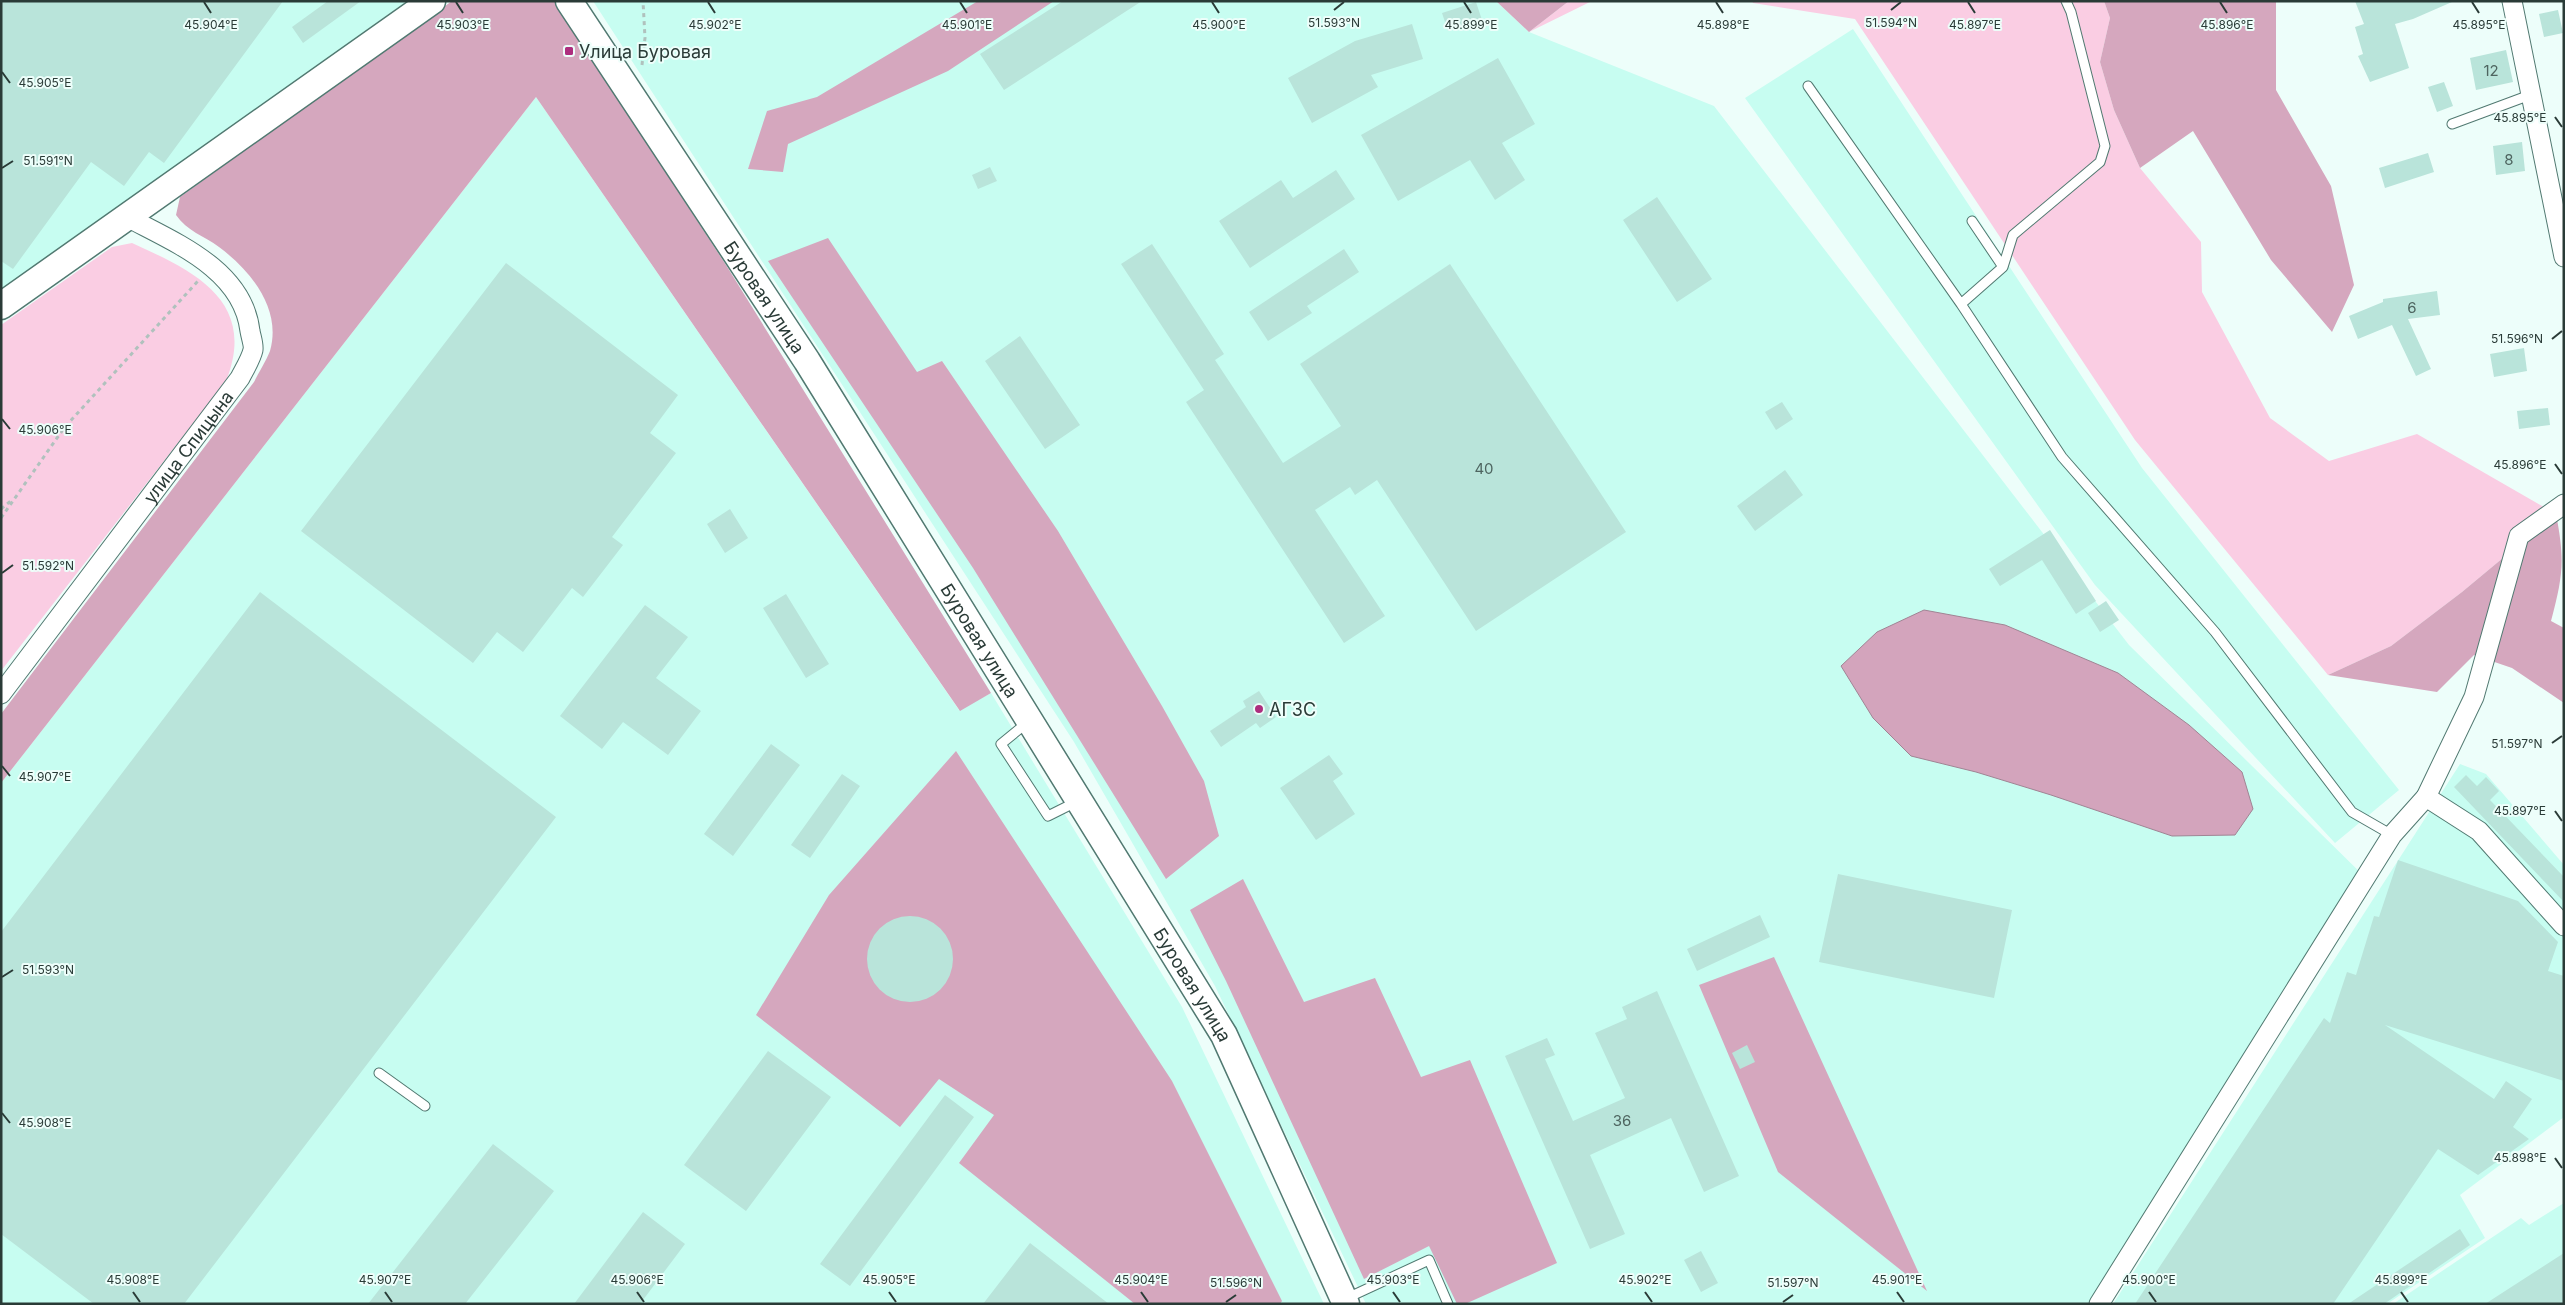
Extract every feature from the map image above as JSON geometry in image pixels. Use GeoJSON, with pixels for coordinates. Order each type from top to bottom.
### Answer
{"type":"FeatureCollection","features":[{"type":"Feature","properties":{"kind":"main road"},"geometry":{"type":"LineString","coordinates":[[1,306],[128,218],[432,1]]}},
{"type":"Feature","properties":{"kind":"main road","name":"Буровая улица"},"geometry":{"type":"LineString","coordinates":[[569,1],[807,361],[1224,1035],[1345,1302]]}},
{"type":"Feature","properties":{"kind":"street"},"geometry":{"type":"LineString","coordinates":[[2512,1],[2564,257]]}},
{"type":"Feature","properties":{"kind":"street","name":"улица Спицына"},"geometry":{"type":"LineString","coordinates":[[1,694],[240,378],[253,350],[249,318],[236,294],[212,266],[188,250],[128,218]]}},
{"type":"Feature","properties":{"kind":"street"},"geometry":{"type":"LineString","coordinates":[[2099,1304],[2392,835],[2426,797],[2474,697],[2519,536],[2564,504]]}},
{"type":"Feature","properties":{"kind":"street"},"geometry":{"type":"LineString","coordinates":[[2426,797],[2479,832],[2564,926]]}},
{"type":"Feature","properties":{"kind":"lane"},"geometry":{"type":"LineString","coordinates":[[1961,304],[2003,267],[2013,235],[2100,162],[2105,146],[2071,12],[2066,1]]}},
{"type":"Feature","properties":{"kind":"lane"},"geometry":{"type":"LineString","coordinates":[[1808,86],[1961,304],[2062,457],[2215,632],[2352,812],[2392,835]]}},
{"type":"Feature","properties":{"kind":"lane"},"geometry":{"type":"LineString","coordinates":[[2452,124],[2530,95]]}},
{"type":"Feature","properties":{"kind":"lane"},"geometry":{"type":"LineString","coordinates":[[1972,221],[2003,267]]}},
{"type":"Feature","properties":{"kind":"lane"},"geometry":{"type":"LineString","coordinates":[[1030,720],[1001,744],[1048,816],[1079,800]]}},
{"type":"Feature","properties":{"kind":"lane"},"geometry":{"type":"LineString","coordinates":[[379,1073],[425,1106]]}},
{"type":"Feature","properties":{"kind":"lane"},"geometry":{"type":"LineString","coordinates":[[1345,1302],[1429,1260],[1448,1304]]}},
{"type":"Feature","properties":{"kind":"path"},"geometry":{"type":"LineString","coordinates":[[642,64],[645,38],[643,1]]}},
{"type":"Feature","properties":{"kind":"path"},"geometry":{"type":"LineString","coordinates":[[1,518],[64,428],[212,266]]}},
{"type":"Feature","properties":{"kind":"path"},"geometry":{"type":"LineString","coordinates":[[1,509],[17,496]]}},
{"type":"Feature","properties":{"kind":"shaded area"},"geometry":{"type":"Polygon","coordinates":[[[1,1],[407,1],[1,292],[1,1]]]}},
{"type":"Feature","properties":{"kind":"shaded area"},"geometry":{"type":"Polygon","coordinates":[[[452,1],[554,1],[726,265],[991,693],[960,711],[536,97],[1,783],[1,714],[254,382],[270,351],[273,335],[272,320],[261,292],[242,267],[231,257],[180,221],[176,215],[180,197],[452,1]]]}},
{"type":"Feature","properties":{"kind":"shaded area"},"geometry":{"type":"Polygon","coordinates":[[[593,1],[1496,1],[1529,32],[1714,106],[2129,645],[2370,882],[2088,1304],[1366,1304],[1215,986],[1074,742],[593,1]]]}},
{"type":"Feature","properties":{"kind":"shaded area"},"geometry":{"type":"Polygon","coordinates":[[[978,1],[1054,1],[948,71],[788,144],[783,172],[748,169],[767,111],[817,97],[978,1]]]}},
{"type":"Feature","properties":{"kind":"shaded area"},"geometry":{"type":"Polygon","coordinates":[[[1496,1],[1569,1],[1529,32],[1496,1]]]}},
{"type":"Feature","properties":{"kind":"shaded area"},"geometry":{"type":"Polygon","coordinates":[[[1569,1],[1592,1],[1529,32],[1569,1]]]}},
{"type":"Feature","properties":{"kind":"shaded area"},"geometry":{"type":"Polygon","coordinates":[[[1752,1],[2104,1],[2110,18],[2100,62],[2114,110],[2140,168],[2201,242],[2202,292],[2270,418],[2329,461],[2417,434],[2556,514],[2462,592],[2391,646],[2328,675],[2135,440],[1855,19],[1753,3],[1752,1]]]}},
{"type":"Feature","properties":{"kind":"shaded area"},"geometry":{"type":"Polygon","coordinates":[[[2104,1],[2276,1],[2276,90],[2331,186],[2354,285],[2332,332],[2271,260],[2193,131],[2140,168],[2114,110],[2100,62],[2110,18],[2104,1]]]}},
{"type":"Feature","properties":{"kind":"shaded area"},"geometry":{"type":"Polygon","coordinates":[[[1853,29],[2142,468],[2399,790],[2335,843],[2095,585],[1745,98],[1853,29]]]}},
{"type":"Feature","properties":{"kind":"shaded area"},"geometry":{"type":"Polygon","coordinates":[[[536,97],[959,710],[991,693],[1182,1007],[1324,1304],[1,1304],[1,783],[536,97]]]}},
{"type":"Feature","properties":{"kind":"shaded area"},"geometry":{"type":"Polygon","coordinates":[[[828,238],[917,372],[942,361],[1058,531],[1162,706],[1204,781],[1219,836],[1166,879],[973,568],[768,261],[828,238]]]}},
{"type":"Feature","properties":{"kind":"shaded area"},"geometry":{"type":"Polygon","coordinates":[[[132,243],[177,265],[197,278],[214,293],[227,310],[234,330],[234,353],[226,381],[1,671],[1,325],[112,247],[132,243]]]}},
{"type":"Feature","properties":{"kind":"shaded area"},"geometry":{"type":"Polygon","coordinates":[[[2556,514],[2562,556],[2558,592],[2551,621],[2564,628],[2564,703],[2512,668],[2474,655],[2437,692],[2328,675],[2391,646],[2462,592],[2556,514]]]}},
{"type":"Feature","properties":{"kind":"shaded area"},"geometry":{"type":"Polygon","coordinates":[[[1924,610],[2005,625],[2118,673],[2189,725],[2242,772],[2253,809],[2235,835],[2172,836],[1976,772],[1911,756],[1873,718],[1841,666],[1877,632],[1924,610]]]}},
{"type":"Feature","properties":{"kind":"shaded area"},"geometry":{"type":"Polygon","coordinates":[[[956,751],[1172,1081],[1282,1301],[1280,1304],[1135,1304],[959,1163],[994,1115],[939,1079],[900,1127],[756,1015],[829,895],[956,751]]]}},
{"type":"Feature","properties":{"kind":"shaded area"},"geometry":{"type":"Polygon","coordinates":[[[2460,764],[2486,774],[2564,865],[2564,1117],[2460,1195],[2485,1238],[2387,1304],[2113,1304],[2460,764]]]}},
{"type":"Feature","properties":{"kind":"shaded area"},"geometry":{"type":"Polygon","coordinates":[[[1243,879],[1304,1002],[1375,978],[1421,1077],[1470,1060],[1557,1263],[1465,1304],[1457,1304],[1429,1246],[1364,1279],[1226,981],[1190,910],[1243,879]]]}},
{"type":"Feature","properties":{"kind":"shaded area"},"geometry":{"type":"Polygon","coordinates":[[[1774,957],[1927,1291],[1778,1172],[1699,985],[1774,957]]]}},
{"type":"Feature","properties":{"kind":"shaded area"},"geometry":{"type":"Polygon","coordinates":[[[2564,1203],[2564,1304],[2393,1304],[2521,1218],[2529,1225],[2564,1203]]]}},
{"type":"Feature","properties":{"kind":"building"},"geometry":{"type":"Polygon","coordinates":[[[1,1],[283,1],[164,163],[149,152],[124,186],[91,162],[13,269],[1,261],[1,1]]]}},
{"type":"Feature","properties":{"kind":"building"},"geometry":{"type":"Polygon","coordinates":[[[328,1],[361,1],[303,43],[292,27],[328,1]]]}},
{"type":"Feature","properties":{"kind":"building"},"geometry":{"type":"Polygon","coordinates":[[[1063,1],[1142,1],[1004,90],[980,54],[1063,1]]]}},
{"type":"Feature","properties":{"kind":"building"},"geometry":{"type":"Polygon","coordinates":[[[2355,1],[2452,2],[2413,19],[2395,24],[2409,68],[2370,82],[2358,56],[2363,54],[2355,27],[2364,24],[2355,1]]]}},
{"type":"Feature","properties":{"kind":"building"},"geometry":{"type":"Polygon","coordinates":[[[1476,2],[1482,20],[1448,31],[1442,13],[1476,2]]]}},
{"type":"Feature","properties":{"kind":"building"},"geometry":{"type":"Polygon","coordinates":[[[2558,10],[2563,33],[2544,37],[2539,14],[2558,10]]]}},
{"type":"Feature","properties":{"kind":"building"},"geometry":{"type":"Polygon","coordinates":[[[1412,24],[1423,59],[1371,75],[1378,87],[1312,123],[1288,78],[1355,41],[1412,24]]]}},
{"type":"Feature","properties":{"kind":"building"},"geometry":{"type":"Polygon","coordinates":[[[2506,50],[2513,82],[2476,90],[2470,58],[2506,50]]]}},
{"type":"Feature","properties":{"kind":"building"},"geometry":{"type":"Polygon","coordinates":[[[1498,58],[1535,124],[1502,143],[1525,180],[1495,200],[1470,160],[1398,201],[1361,135],[1498,58]]]}},
{"type":"Feature","properties":{"kind":"building"},"geometry":{"type":"Polygon","coordinates":[[[2444,82],[2453,106],[2437,112],[2428,87],[2444,82]]]}},
{"type":"Feature","properties":{"kind":"building"},"geometry":{"type":"Polygon","coordinates":[[[2522,142],[2525,171],[2496,175],[2493,146],[2522,142]]]}},
{"type":"Feature","properties":{"kind":"building"},"geometry":{"type":"Polygon","coordinates":[[[2428,153],[2434,172],[2385,188],[2379,168],[2428,153]]]}},
{"type":"Feature","properties":{"kind":"building"},"geometry":{"type":"Polygon","coordinates":[[[990,167],[997,181],[978,189],[972,175],[990,167]]]}},
{"type":"Feature","properties":{"kind":"building"},"geometry":{"type":"Polygon","coordinates":[[[1336,170],[1355,199],[1250,268],[1219,221],[1281,180],[1293,198],[1336,170]]]}},
{"type":"Feature","properties":{"kind":"building"},"geometry":{"type":"Polygon","coordinates":[[[1657,197],[1712,279],[1677,302],[1623,220],[1657,197]]]}},
{"type":"Feature","properties":{"kind":"building"},"geometry":{"type":"Polygon","coordinates":[[[1152,244],[1224,354],[1215,360],[1283,463],[1341,426],[1300,364],[1450,264],[1626,532],[1476,631],[1377,480],[1355,495],[1350,487],[1315,510],[1385,616],[1344,643],[1186,402],[1204,390],[1121,264],[1152,244]]]}},
{"type":"Feature","properties":{"kind":"building"},"geometry":{"type":"Polygon","coordinates":[[[1344,249],[1359,272],[1307,306],[1312,313],[1268,341],[1249,312],[1344,249]]]}},
{"type":"Feature","properties":{"kind":"building"},"geometry":{"type":"Polygon","coordinates":[[[506,263],[678,395],[650,433],[676,453],[612,537],[623,545],[583,597],[572,588],[523,652],[497,632],[473,663],[301,531],[506,263]]]}},
{"type":"Feature","properties":{"kind":"building"},"geometry":{"type":"Polygon","coordinates":[[[2437,291],[2440,315],[2408,319],[2431,369],[2416,376],[2392,325],[2358,339],[2349,316],[2383,302],[2383,299],[2437,291]]]}},
{"type":"Feature","properties":{"kind":"building"},"geometry":{"type":"Polygon","coordinates":[[[1020,336],[1080,425],[1045,449],[985,361],[1020,336]]]}},
{"type":"Feature","properties":{"kind":"building"},"geometry":{"type":"Polygon","coordinates":[[[2524,348],[2527,371],[2494,377],[2490,354],[2524,348]]]}},
{"type":"Feature","properties":{"kind":"building"},"geometry":{"type":"Polygon","coordinates":[[[1782,402],[1793,419],[1776,430],[1765,412],[1782,402]]]}},
{"type":"Feature","properties":{"kind":"building"},"geometry":{"type":"Polygon","coordinates":[[[2548,408],[2550,425],[2519,429],[2517,411],[2548,408]]]}},
{"type":"Feature","properties":{"kind":"building"},"geometry":{"type":"Polygon","coordinates":[[[1785,470],[1803,495],[1755,531],[1737,506],[1785,470]]]}},
{"type":"Feature","properties":{"kind":"building"},"geometry":{"type":"Polygon","coordinates":[[[730,509],[748,538],[725,553],[707,524],[730,509]]]}},
{"type":"Feature","properties":{"kind":"building"},"geometry":{"type":"Polygon","coordinates":[[[2050,530],[2096,601],[2076,614],[2042,560],[2000,586],[1989,569],[2050,530]]]}},
{"type":"Feature","properties":{"kind":"building"},"geometry":{"type":"Polygon","coordinates":[[[260,592],[556,817],[184,1304],[94,1304],[1,1234],[1,932],[260,592]]]}},
{"type":"Feature","properties":{"kind":"building"},"geometry":{"type":"Polygon","coordinates":[[[786,594],[829,664],[806,678],[763,608],[786,594]]]}},
{"type":"Feature","properties":{"kind":"building"},"geometry":{"type":"Polygon","coordinates":[[[2106,601],[2119,620],[2100,632],[2088,613],[2106,601]]]}},
{"type":"Feature","properties":{"kind":"building"},"geometry":{"type":"Polygon","coordinates":[[[645,605],[688,637],[656,678],[701,711],[668,755],[623,722],[602,749],[560,716],[645,605]]]}},
{"type":"Feature","properties":{"kind":"building"},"geometry":{"type":"Polygon","coordinates":[[[1259,691],[1276,717],[1260,728],[1256,723],[1221,747],[1210,731],[1246,707],[1243,701],[1259,691]]]}},
{"type":"Feature","properties":{"kind":"building"},"geometry":{"type":"Polygon","coordinates":[[[771,744],[800,765],[733,856],[704,834],[771,744]]]}},
{"type":"Feature","properties":{"kind":"building"},"geometry":{"type":"Polygon","coordinates":[[[1329,755],[1343,774],[1333,781],[1355,814],[1316,840],[1280,788],[1329,755]]]}},
{"type":"Feature","properties":{"kind":"building"},"geometry":{"type":"Polygon","coordinates":[[[842,774],[860,786],[810,858],[791,845],[842,774]]]}},
{"type":"Feature","properties":{"kind":"building"},"geometry":{"type":"Polygon","coordinates":[[[2466,775],[2477,786],[2486,777],[2499,791],[2490,800],[2564,877],[2564,902],[2454,787],[2466,775]]]}},
{"type":"Feature","properties":{"kind":"building"},"geometry":{"type":"Polygon","coordinates":[[[2398,860],[2518,901],[2558,942],[2548,971],[2564,976],[2564,1081],[2385,1025],[2494,1099],[2506,1081],[2532,1099],[2513,1127],[2529,1139],[2478,1175],[2438,1149],[2333,1304],[2135,1304],[2324,1018],[2330,1023],[2347,972],[2356,975],[2374,916],[2379,917],[2398,860]]]}},
{"type":"Feature","properties":{"kind":"building"},"geometry":{"type":"Polygon","coordinates":[[[1838,874],[2012,910],[1994,998],[1819,962],[1838,874]]]}},
{"type":"Feature","properties":{"kind":"building"},"geometry":{"type":"Polygon","coordinates":[[[1760,915],[1770,937],[1697,971],[1687,949],[1760,915]]]}},
{"type":"Feature","properties":{"kind":"building"},"geometry":{"type":"Polygon","coordinates":[[[902,916],[918,916],[927,919],[941,928],[950,942],[953,959],[950,976],[941,990],[927,999],[918,1002],[902,1002],[886,995],[874,983],[867,967],[867,951],[874,935],[886,923],[902,916]]]}},
{"type":"Feature","properties":{"kind":"building"},"geometry":{"type":"Polygon","coordinates":[[[1657,991],[1739,1176],[1704,1192],[1671,1118],[1590,1155],[1625,1234],[1590,1249],[1505,1056],[1547,1038],[1555,1055],[1545,1059],[1573,1121],[1625,1098],[1595,1033],[1627,1019],[1622,1007],[1657,991]]]}},
{"type":"Feature","properties":{"kind":"building"},"geometry":{"type":"Polygon","coordinates":[[[1747,1045],[1755,1062],[1740,1069],[1732,1053],[1747,1045]]]}},
{"type":"Feature","properties":{"kind":"building"},"geometry":{"type":"Polygon","coordinates":[[[768,1051],[831,1097],[746,1211],[684,1165],[768,1051]]]}},
{"type":"Feature","properties":{"kind":"building"},"geometry":{"type":"Polygon","coordinates":[[[945,1095],[974,1117],[850,1286],[820,1264],[945,1095]]]}},
{"type":"Feature","properties":{"kind":"building"},"geometry":{"type":"Polygon","coordinates":[[[493,1144],[554,1191],[465,1304],[368,1304],[493,1144]]]}},
{"type":"Feature","properties":{"kind":"building"},"geometry":{"type":"Polygon","coordinates":[[[643,1212],[685,1244],[640,1304],[574,1304],[643,1212]]]}},
{"type":"Feature","properties":{"kind":"building"},"geometry":{"type":"Polygon","coordinates":[[[2460,1229],[2470,1245],[2384,1304],[2348,1304],[2460,1229]]]}},
{"type":"Feature","properties":{"kind":"building"},"geometry":{"type":"Polygon","coordinates":[[[1030,1243],[1109,1304],[983,1304],[1030,1243]]]}},
{"type":"Feature","properties":{"kind":"building"},"geometry":{"type":"Polygon","coordinates":[[[1701,1251],[1718,1283],[1701,1292],[1684,1260],[1701,1251]]]}},
{"type":"Feature","properties":{"kind":"building"},"geometry":{"type":"Polygon","coordinates":[[[2564,1253],[2564,1304],[2485,1304],[2564,1253]]]}},
{"type":"Feature","properties":{"kind":"place","name":"Улица Буровая"},"geometry":{"type":"Point","coordinates":[569,51]}},
{"type":"Feature","properties":{"kind":"place","name":"АГЗС"},"geometry":{"type":"Point","coordinates":[1259,709]}}]}
